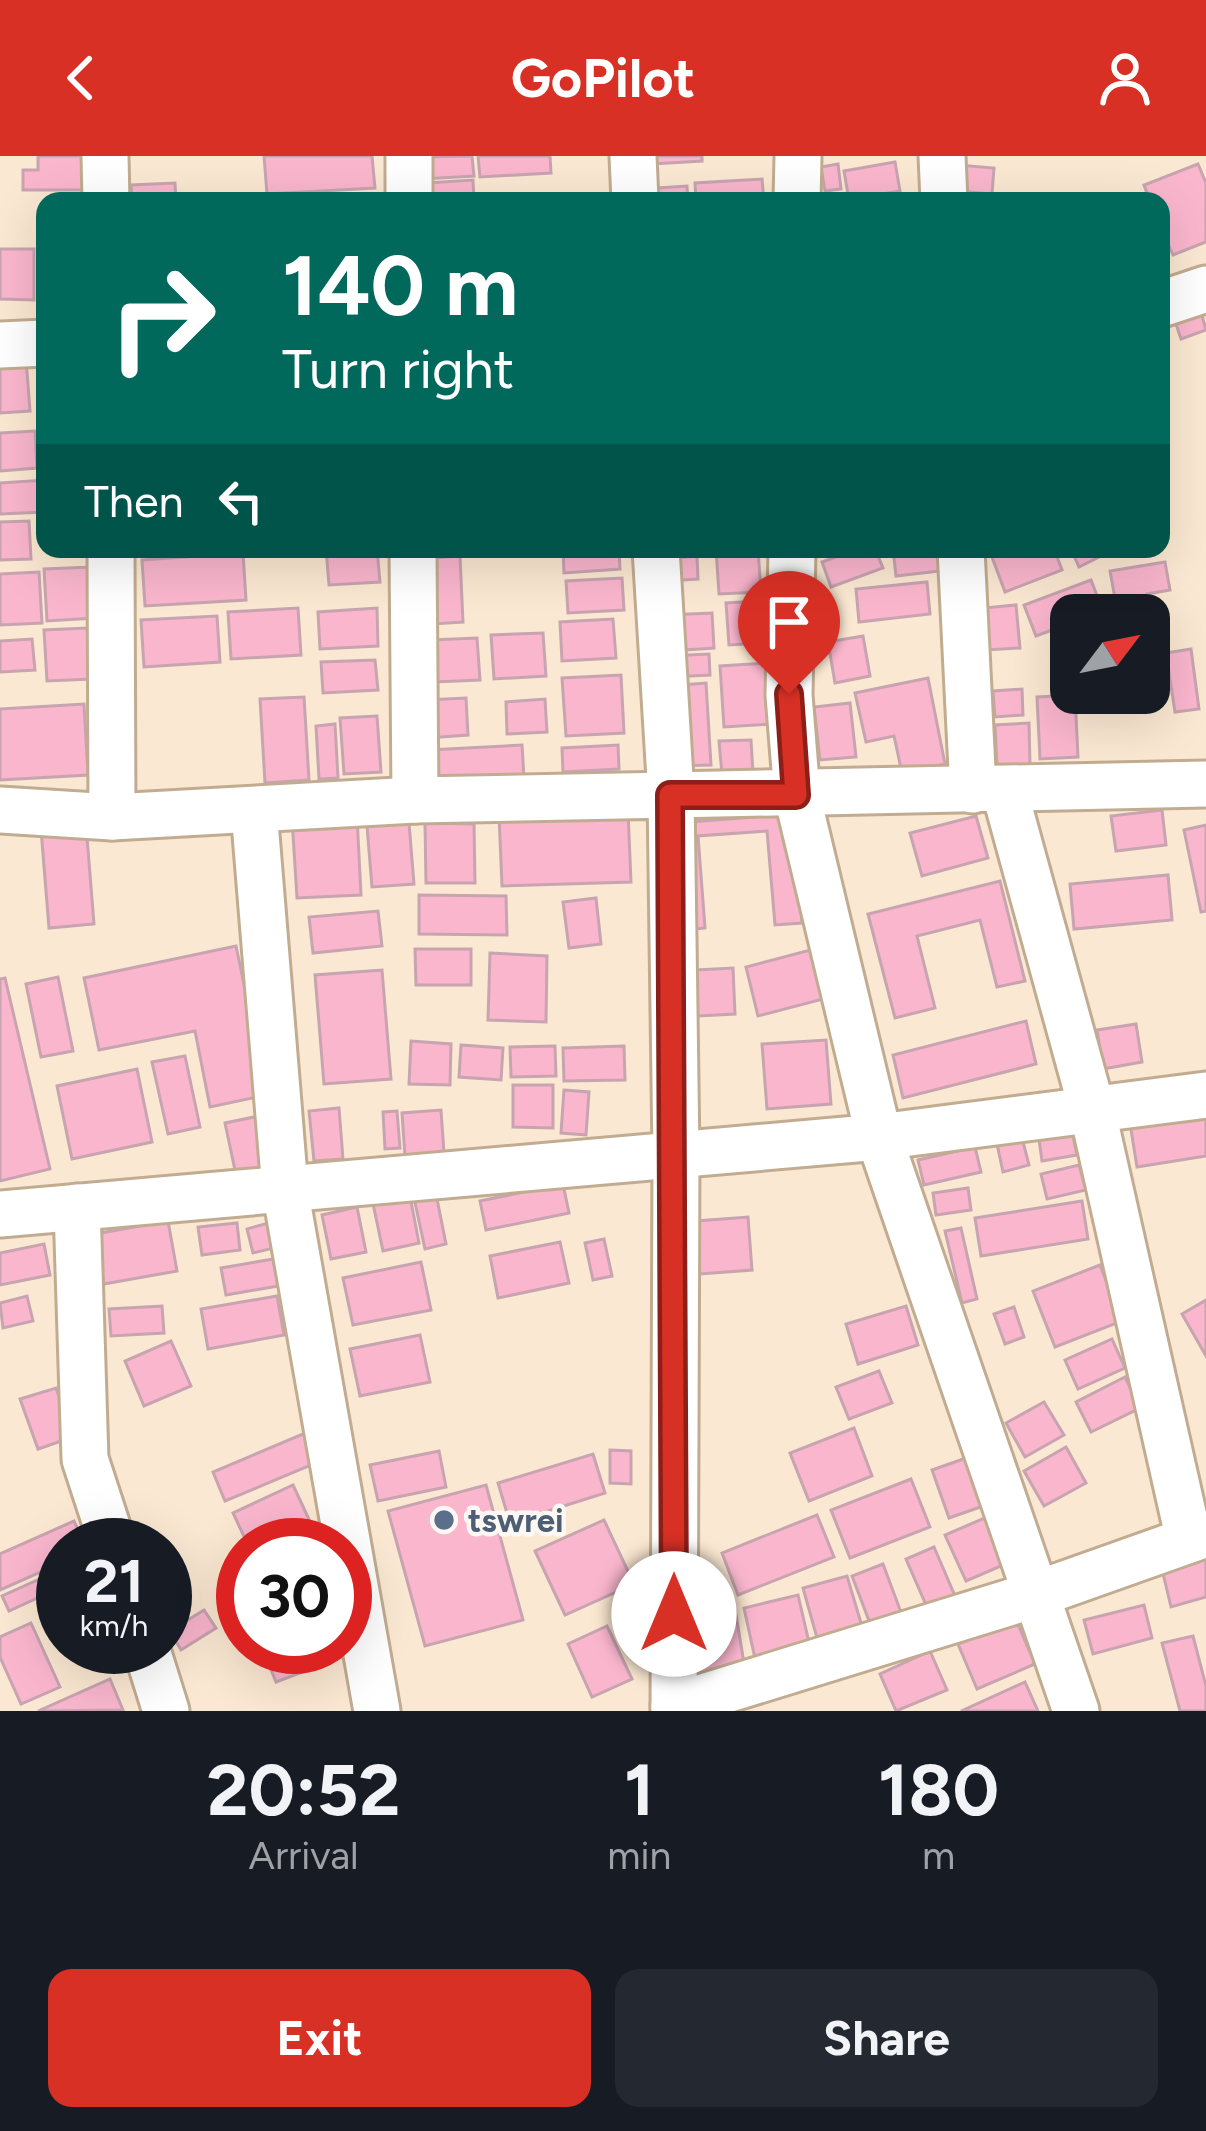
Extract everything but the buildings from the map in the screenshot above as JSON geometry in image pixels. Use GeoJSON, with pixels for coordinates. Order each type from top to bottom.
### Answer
{"type":"FeatureCollection","features":[{"type":"Feature","properties":{"kind":"street"},"geometry":{"type":"LineString","coordinates":[[105,156],[106,192]]}},
{"type":"Feature","properties":{"kind":"street"},"geometry":{"type":"LineString","coordinates":[[409,156],[409,192]]}},
{"type":"Feature","properties":{"kind":"street"},"geometry":{"type":"LineString","coordinates":[[633,156],[635,192]]}},
{"type":"Feature","properties":{"kind":"street"},"geometry":{"type":"LineString","coordinates":[[797,192],[798,156]]}},
{"type":"Feature","properties":{"kind":"street"},"geometry":{"type":"LineString","coordinates":[[943,156],[944,192]]}},
{"type":"Feature","properties":{"kind":"street"},"geometry":{"type":"LineString","coordinates":[[1170,301],[1206,289]]}},
{"type":"Feature","properties":{"kind":"street"},"geometry":{"type":"LineString","coordinates":[[0,345],[36,343]]}},
{"type":"Feature","properties":{"kind":"street"},"geometry":{"type":"LineString","coordinates":[[111,558],[112,817]]}},
{"type":"Feature","properties":{"kind":"street"},"geometry":{"type":"LineString","coordinates":[[413,558],[415,800]]}},
{"type":"Feature","properties":{"kind":"street"},"geometry":{"type":"LineString","coordinates":[[657,558],[670,795],[676,1154],[674,1708],[1037,1594],[1198,1537],[1092,1109],[989,789],[962,558]]}},
{"type":"Feature","properties":{"kind":"street"},"geometry":{"type":"LineString","coordinates":[[792,558],[789,694],[796,795],[880,1137],[1076,1711]]}},
{"type":"Feature","properties":{"kind":"street"},"geometry":{"type":"LineString","coordinates":[[0,810],[112,817],[415,800],[1206,784]]}},
{"type":"Feature","properties":{"kind":"street"},"geometry":{"type":"LineString","coordinates":[[254,810],[285,1190],[376,1711]]}},
{"type":"Feature","properties":{"kind":"street"},"geometry":{"type":"LineString","coordinates":[[0,1214],[880,1137],[1206,1094]]}},
{"type":"Feature","properties":{"kind":"street"},"geometry":{"type":"LineString","coordinates":[[77,1208],[85,1459],[104,1518]]}},
{"type":"Feature","properties":{"kind":"street"},"geometry":{"type":"LineString","coordinates":[[154,1674],[166,1711]]}},
{"type":"Feature","properties":{"kind":"place","name":"tswrei"},"geometry":{"type":"Point","coordinates":[444,1520]}},
{"type":"Feature","properties":{"kind":"route"},"geometry":{"type":"LineString","coordinates":[[674,1614],[676,1154],[670,795],[796,795],[789,694]]}}]}
